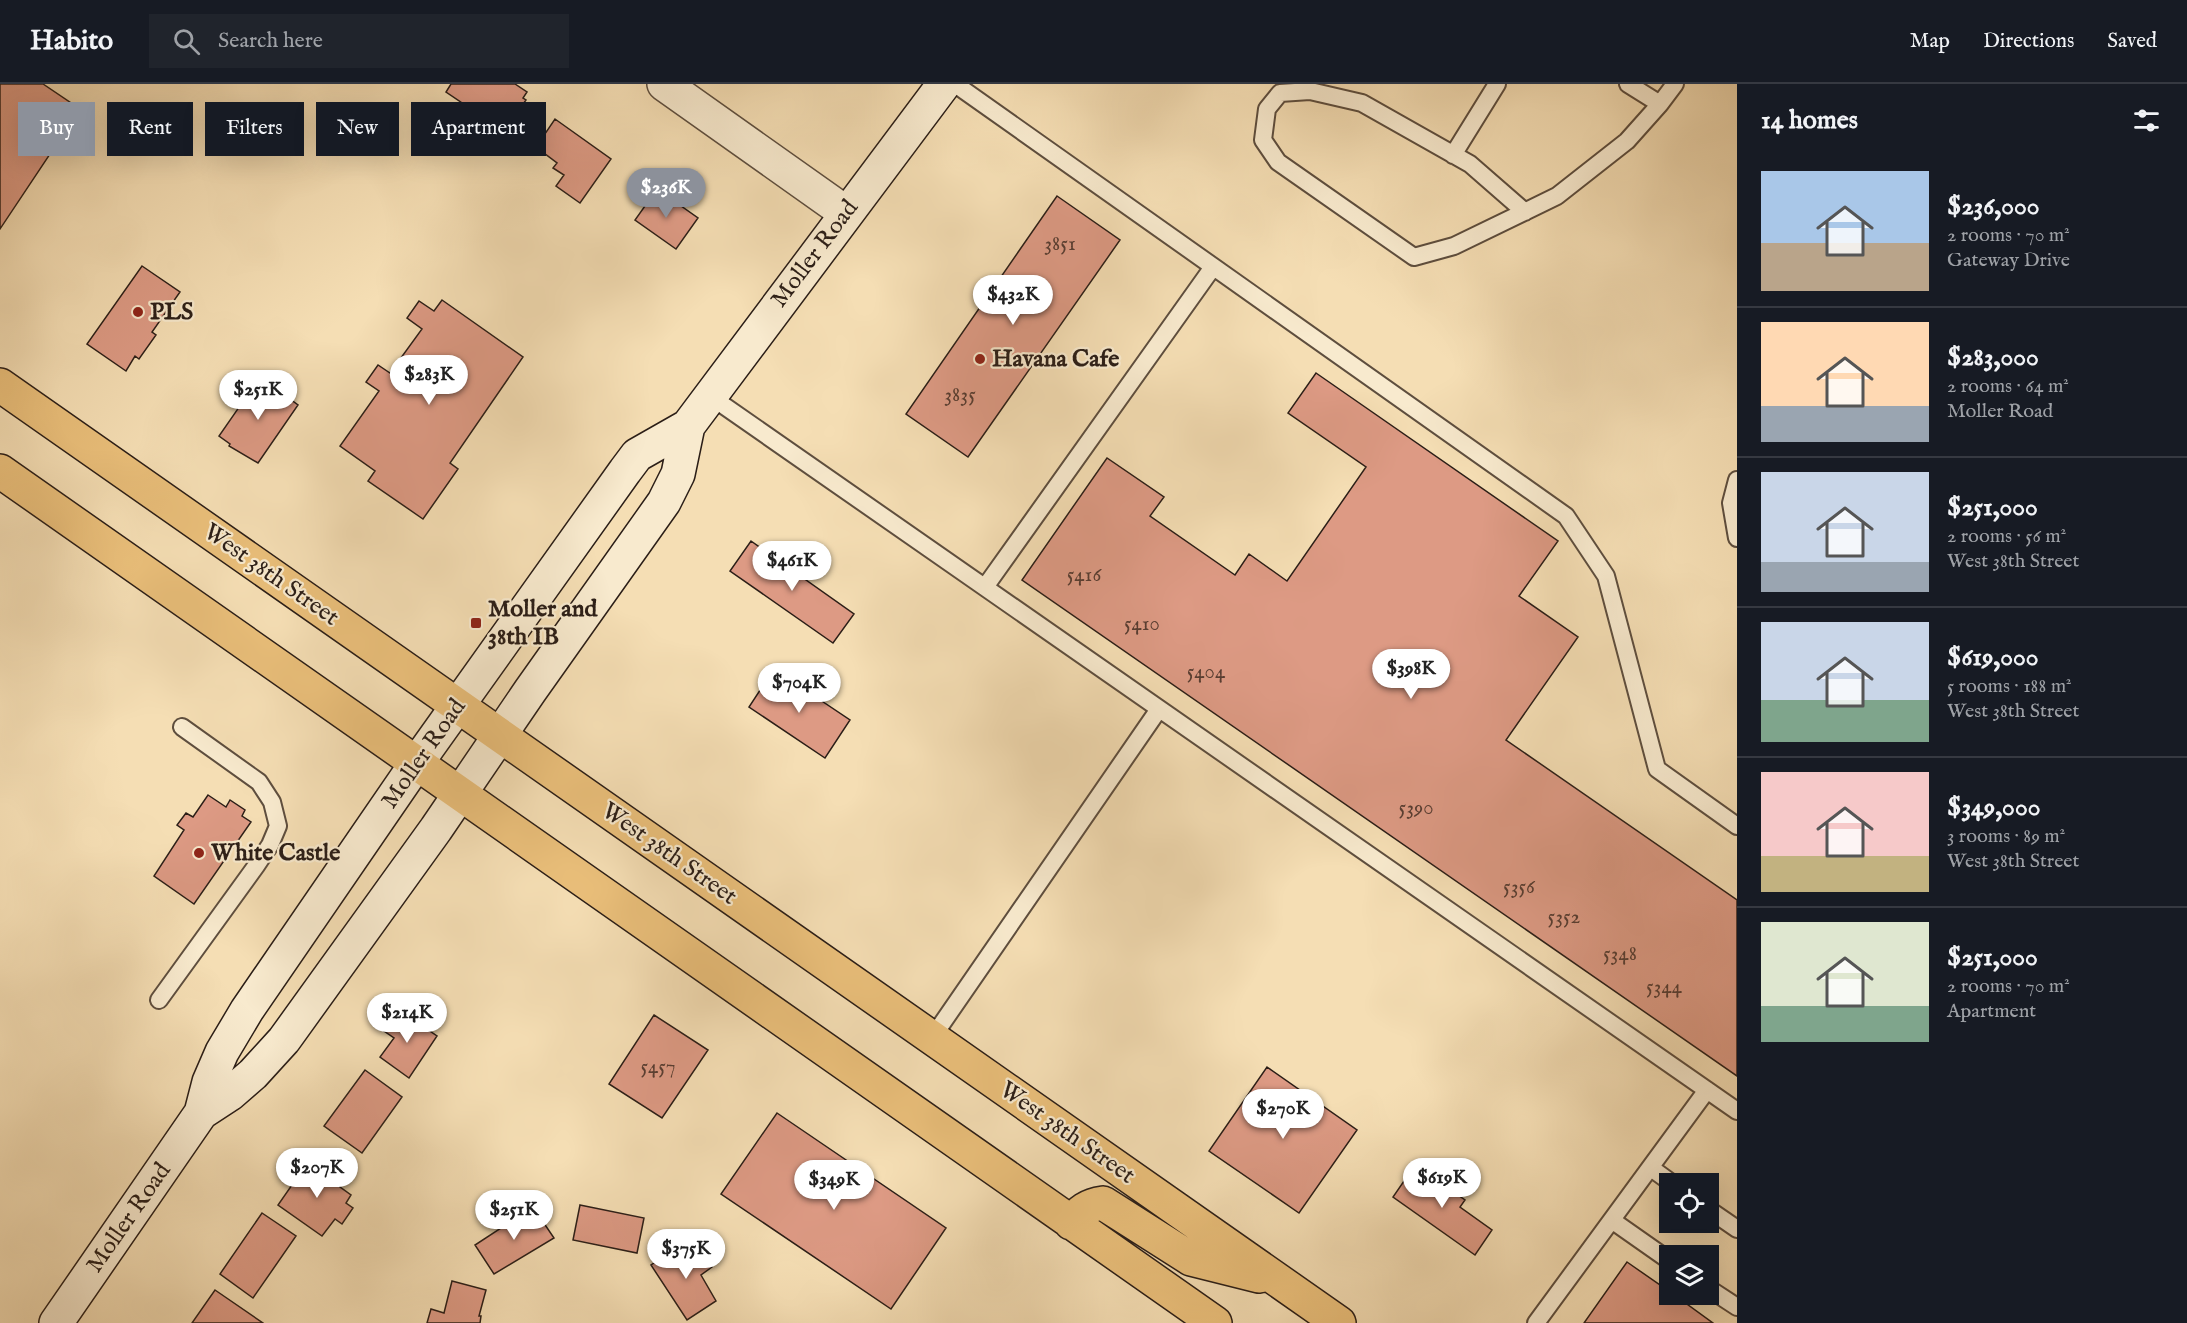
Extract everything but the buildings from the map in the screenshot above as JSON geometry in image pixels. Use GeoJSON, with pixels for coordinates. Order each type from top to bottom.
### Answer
{"type":"FeatureCollection","features":[{"type":"Feature","properties":{"kind":"main road"},"geometry":{"type":"LineString","coordinates":[[664,84],[846,213]]}},
{"type":"Feature","properties":{"kind":"main road","name":"Moller Road"},"geometry":{"type":"LineString","coordinates":[[56,1323],[201,1113],[209,1082],[222,1052],[247,1010],[416,764],[637,455],[688,426],[944,84]]}},
{"type":"Feature","properties":{"kind":"main road","name":"West 38th Street"},"geometry":{"type":"LineString","coordinates":[[0,385],[1339,1323]]}},
{"type":"Feature","properties":{"kind":"main road","name":"Moller Road"},"geometry":{"type":"LineString","coordinates":[[201,1113],[230,1094],[253,1074],[284,1040],[460,794],[664,502],[678,474],[688,426]]}},
{"type":"Feature","properties":{"kind":"main road"},"geometry":{"type":"LineString","coordinates":[[0,471],[1215,1323]]}},
{"type":"Feature","properties":{"kind":"main road"},"geometry":{"type":"LineString","coordinates":[[1071,1223],[1080,1212],[1103,1203],[1191,1259],[1278,1281]]}},
{"type":"Feature","properties":{"kind":"lane"},"geometry":{"type":"LineString","coordinates":[[955,84],[1566,516],[1606,576],[1657,769],[1737,825]]}},
{"type":"Feature","properties":{"kind":"lane"},"geometry":{"type":"LineString","coordinates":[[1453,155],[1497,84]]}},
{"type":"Feature","properties":{"kind":"lane"},"geometry":{"type":"LineString","coordinates":[[1628,84],[1660,104]]}},
{"type":"Feature","properties":{"kind":"lane"},"geometry":{"type":"LineString","coordinates":[[1525,212],[1470,165],[1362,104],[1310,91],[1280,93],[1267,109],[1263,140],[1278,162],[1414,257],[1454,246],[1525,212],[1557,196],[1627,141],[1675,84]]}},
{"type":"Feature","properties":{"kind":"lane"},"geometry":{"type":"LineString","coordinates":[[985,587],[1213,267]]}},
{"type":"Feature","properties":{"kind":"lane"},"geometry":{"type":"LineString","coordinates":[[710,396],[1737,1111]]}},
{"type":"Feature","properties":{"kind":"lane"},"geometry":{"type":"LineString","coordinates":[[1737,480],[1731,503],[1737,538]]}},
{"type":"Feature","properties":{"kind":"lane"},"geometry":{"type":"LineString","coordinates":[[932,1038],[1159,709]]}},
{"type":"Feature","properties":{"kind":"lane"},"geometry":{"type":"LineString","coordinates":[[159,1000],[256,866],[270,845],[278,826],[272,802],[259,782],[182,727]]}},
{"type":"Feature","properties":{"kind":"lane"},"geometry":{"type":"LineString","coordinates":[[1536,1323],[1707,1090]]}},
{"type":"Feature","properties":{"kind":"lane"},"geometry":{"type":"LineString","coordinates":[[1651,1168],[1659,1174]]}},
{"type":"Feature","properties":{"kind":"lane"},"geometry":{"type":"LineString","coordinates":[[1719,1217],[1737,1229]]}},
{"type":"Feature","properties":{"kind":"lane"},"geometry":{"type":"LineString","coordinates":[[1613,1221],[1659,1253]]}},
{"type":"Feature","properties":{"kind":"lane"},"geometry":{"type":"LineString","coordinates":[[1719,1295],[1737,1307]]}},
{"type":"Feature","properties":{"kind":"place","name":"PLS"},"geometry":{"type":"Point","coordinates":[138,312]}},
{"type":"Feature","properties":{"kind":"place","name":"Havana Cafe"},"geometry":{"type":"Point","coordinates":[980,359]}},
{"type":"Feature","properties":{"kind":"place","name":"Moller and 38th IB"},"geometry":{"type":"Point","coordinates":[476,623]}},
{"type":"Feature","properties":{"kind":"place","name":"White Castle"},"geometry":{"type":"Point","coordinates":[199,853]}}]}
